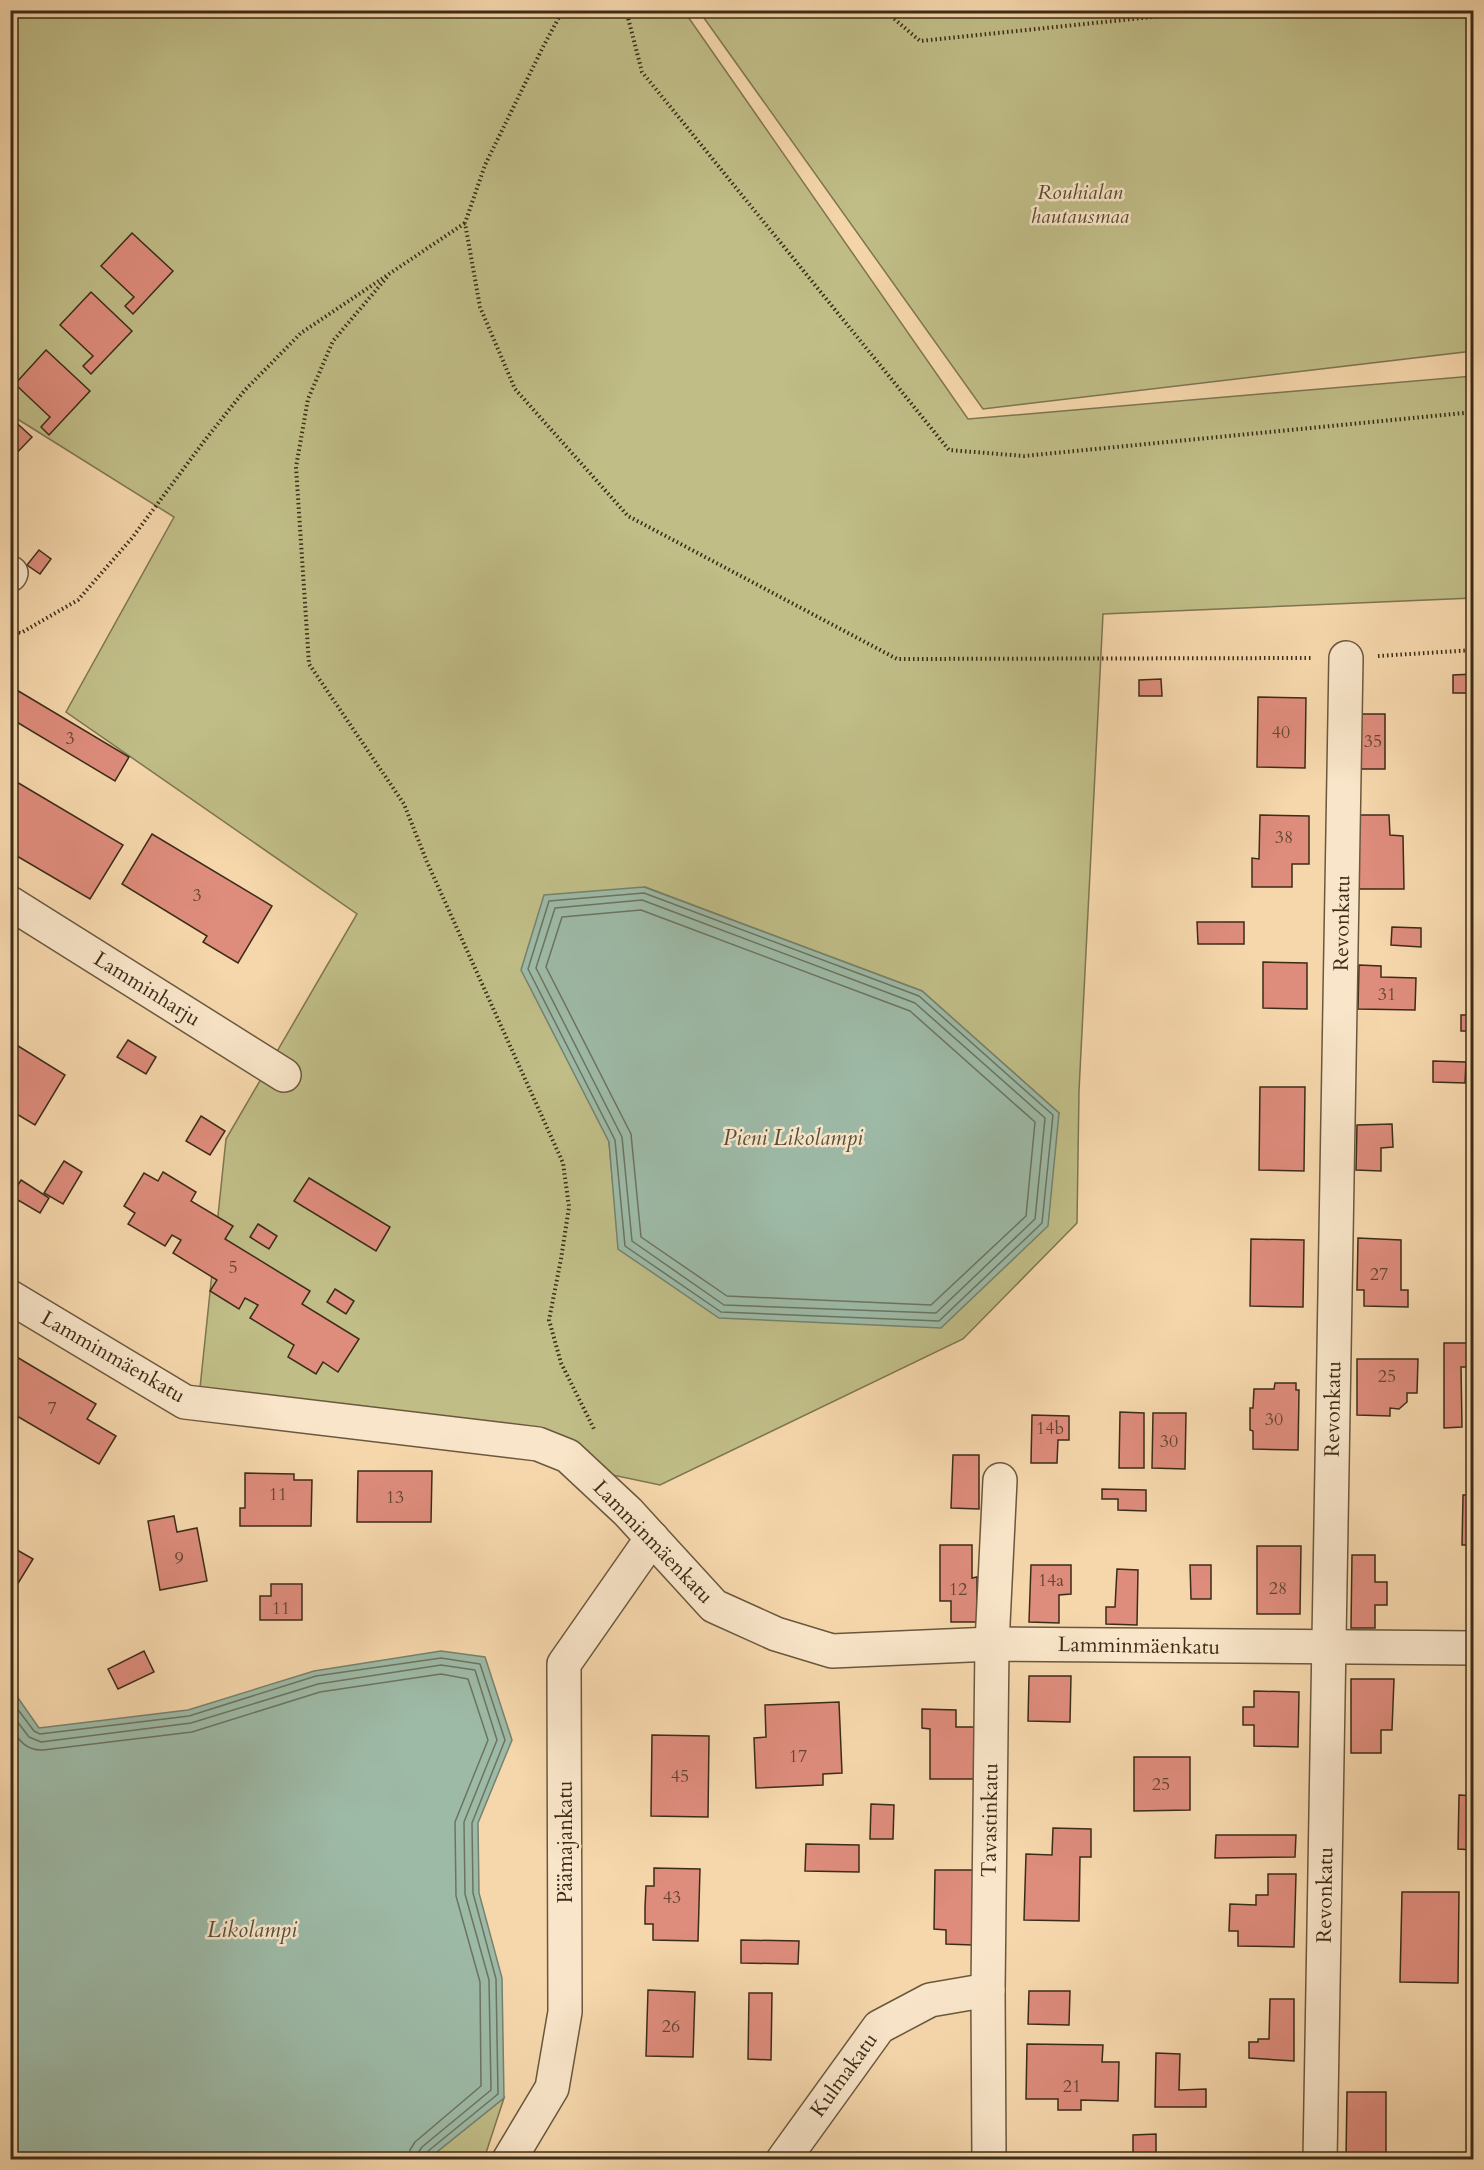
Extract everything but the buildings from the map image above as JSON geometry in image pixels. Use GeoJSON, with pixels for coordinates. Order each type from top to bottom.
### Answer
{"type":"FeatureCollection","features":[{"type":"Feature","properties":{"kind":"street","name":"Revonkatu"},"geometry":{"type":"LineString","coordinates":[[1320,2160],[1346,658]]}},
{"type":"Feature","properties":{"kind":"street","name":"Lamminharju"},"geometry":{"type":"LineString","coordinates":[[10,903],[284,1075]]}},
{"type":"Feature","properties":{"kind":"street","name":"Lamminmäenkatu"},"geometry":{"type":"LineString","coordinates":[[10,1297],[185,1402],[538,1444],[568,1456],[628,1512],[714,1606],[776,1634],[832,1651],[992,1644],[1473,1648]]}},
{"type":"Feature","properties":{"kind":"street","name":"Tavastinkatu"},"geometry":{"type":"LineString","coordinates":[[989,2160],[988,1990],[992,1644],[1000,1480]]}},
{"type":"Feature","properties":{"kind":"street","name":"Päämajankatu"},"geometry":{"type":"LineString","coordinates":[[509,2160],[552,2088],[565,2012],[564,1664],[652,1538]]}},
{"type":"Feature","properties":{"kind":"street","name":"Kulmakatu"},"geometry":{"type":"LineString","coordinates":[[783,2160],[879,2027],[930,2000],[988,1990]]}},
{"type":"Feature","properties":{"kind":"path"},"geometry":{"type":"LineString","coordinates":[[563,10],[485,165],[465,223],[480,307],[516,389],[628,516],[897,659],[1346,658],[1473,650]]}},
{"type":"Feature","properties":{"kind":"path"},"geometry":{"type":"LineString","coordinates":[[626,10],[642,72],[949,450],[1024,456],[1473,412]]}},
{"type":"Feature","properties":{"kind":"path"},"geometry":{"type":"LineString","coordinates":[[884,10],[920,41],[1220,10]]}},
{"type":"Feature","properties":{"kind":"path"},"geometry":{"type":"LineString","coordinates":[[10,632],[21,633],[78,600],[132,538],[244,392],[301,333],[465,223]]}},
{"type":"Feature","properties":{"kind":"path"},"geometry":{"type":"LineString","coordinates":[[387,277],[333,341],[308,399],[296,467],[309,664],[404,804],[427,862],[563,1163],[569,1207],[549,1320],[561,1363],[597,1434]]}},
{"type":"Feature","properties":{"kind":"green space"},"geometry":{"type":"Polygon","coordinates":[[[10,11],[684,11],[968,419],[1473,376],[1473,598],[1103,614],[1079,1091],[1077,1223],[963,1339],[660,1485],[200,1388],[226,1139],[357,914],[66,712],[174,517],[11,415],[10,11]],[[645,887],[609,1142],[619,1249],[1059,1113],[922,991],[645,887]]]}},
{"type":"Feature","properties":{"kind":"green space","name":"Rouhialan hautausmaa"},"geometry":{"type":"Polygon","coordinates":[[[699,11],[1473,11],[1473,351],[983,409],[699,11]]]}},
{"type":"Feature","properties":{"kind":"green space"},"geometry":{"type":"Polygon","coordinates":[[[504,2098],[484,2159],[428,2159],[504,2098]]]}},
{"type":"Feature","properties":{"kind":"water","name":"Pieni Likolampi"},"geometry":{"type":"Polygon","coordinates":[[[644,887],[922,991],[1059,1113],[1048,1226],[941,1328],[719,1318],[618,1249],[609,1142],[521,970],[544,895],[644,887]]]}},
{"type":"Feature","properties":{"kind":"water","name":"Likolampi"},"geometry":{"type":"Polygon","coordinates":[[[441,1651],[485,1657],[512,1740],[478,1823],[479,1893],[502,1978],[504,2098],[428,2159],[11,2159],[11,1688],[39,1728],[188,1710],[314,1671],[441,1651]]]}}]}
